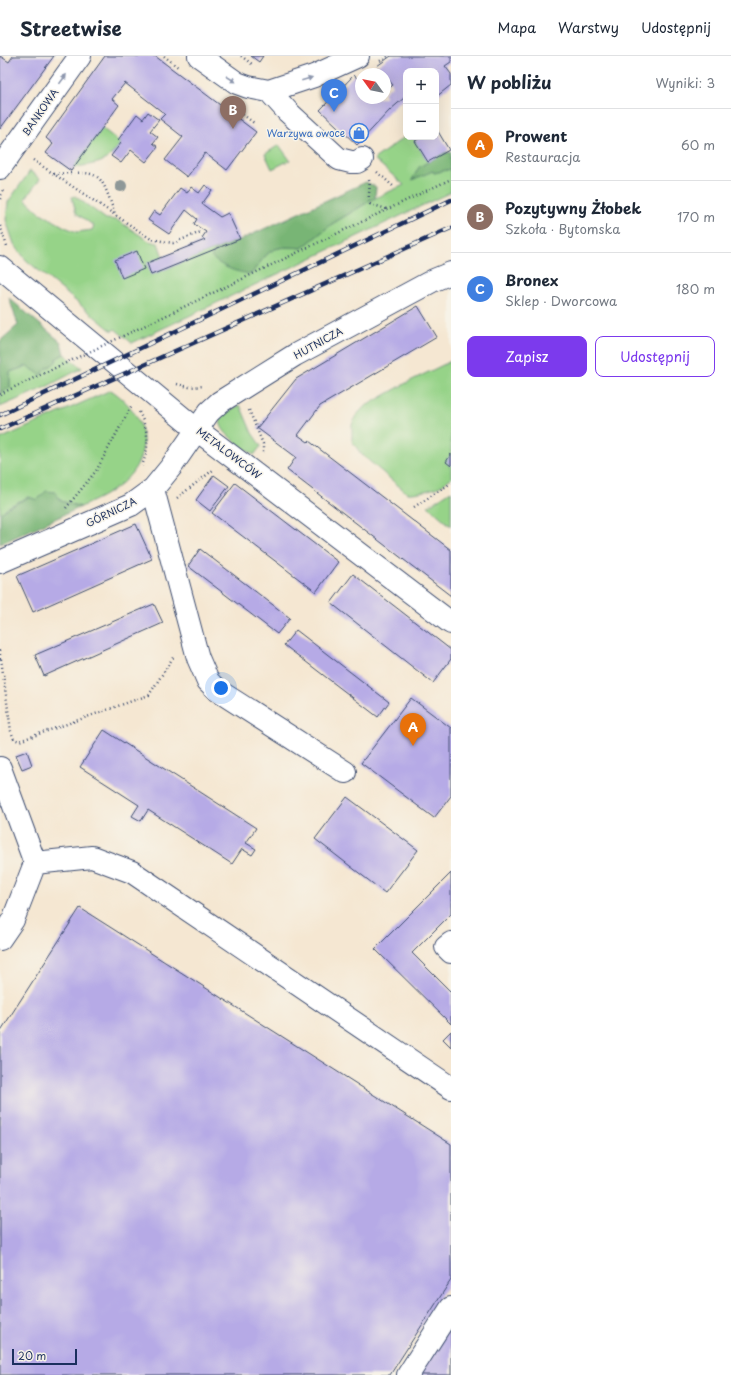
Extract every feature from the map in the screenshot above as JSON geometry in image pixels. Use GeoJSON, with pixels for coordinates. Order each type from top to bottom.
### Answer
{"type":"FeatureCollection","features":[{"type":"Feature","properties":{"kind":"street","name":"BANKOWA"},"geometry":{"type":"LineString","coordinates":[[0,168],[80,56]]}},
{"type":"Feature","properties":{"kind":"street"},"geometry":{"type":"LineString","coordinates":[[199,56],[237,83],[248,87],[270,91],[314,76],[335,61],[358,56]]}},
{"type":"Feature","properties":{"kind":"street"},"geometry":{"type":"LineString","coordinates":[[270,91],[288,112],[339,159],[359,160]]}},
{"type":"Feature","properties":{"kind":"street","name":"METALOWCÓW"},"geometry":{"type":"LineString","coordinates":[[4,269],[197,430],[451,623]]}},
{"type":"Feature","properties":{"kind":"street","name":"HUTNICZA"},"geometry":{"type":"LineString","coordinates":[[197,430],[210,412],[220,402],[296,355],[434,280],[451,273]]}},
{"type":"Feature","properties":{"kind":"street","name":"GÓRNICZA"},"geometry":{"type":"LineString","coordinates":[[0,562],[131,505],[153,489],[171,467],[197,430]]}},
{"type":"Feature","properties":{"kind":"street"},"geometry":{"type":"LineString","coordinates":[[153,489],[198,658],[208,681],[231,699],[345,772]]}},
{"type":"Feature","properties":{"kind":"street"},"geometry":{"type":"LineString","coordinates":[[0,768],[36,863],[13,920],[0,939]]}},
{"type":"Feature","properties":{"kind":"street"},"geometry":{"type":"LineString","coordinates":[[36,863],[92,857],[132,872],[451,1088]]}},
{"type":"Feature","properties":{"kind":"street"},"geometry":{"type":"LineString","coordinates":[[451,943],[446,947],[451,952]]}},
{"type":"Feature","properties":{"kind":"street"},"geometry":{"type":"LineString","coordinates":[[408,1375],[451,1308]]}},
{"type":"Feature","properties":{"kind":"path"},"geometry":{"type":"LineString","coordinates":[[14,147],[151,239],[173,243],[201,232]]}},
{"type":"Feature","properties":{"kind":"path"},"geometry":{"type":"LineString","coordinates":[[359,160],[368,177],[371,188],[369,200],[370,204],[387,209]]}},
{"type":"Feature","properties":{"kind":"path"},"geometry":{"type":"LineString","coordinates":[[54,174],[86,172],[94,174],[104,184],[115,215]]}},
{"type":"Feature","properties":{"kind":"path"},"geometry":{"type":"LineString","coordinates":[[0,394],[451,179]]}},
{"type":"Feature","properties":{"kind":"path"},"geometry":{"type":"LineString","coordinates":[[175,384],[194,387],[207,384]]}},
{"type":"Feature","properties":{"kind":"path"},"geometry":{"type":"LineString","coordinates":[[241,390],[263,444],[263,458]]}},
{"type":"Feature","properties":{"kind":"path"},"geometry":{"type":"LineString","coordinates":[[131,400],[144,424],[148,447],[142,466],[138,472]]}},
{"type":"Feature","properties":{"kind":"path"},"geometry":{"type":"LineString","coordinates":[[64,510],[96,471],[133,403]]}},
{"type":"Feature","properties":{"kind":"path"},"geometry":{"type":"LineString","coordinates":[[176,504],[177,498],[217,467]]}},
{"type":"Feature","properties":{"kind":"path"},"geometry":{"type":"LineString","coordinates":[[414,506],[451,483]]}},
{"type":"Feature","properties":{"kind":"path"},"geometry":{"type":"LineString","coordinates":[[0,650],[0,659],[11,731],[14,739],[20,741],[149,695],[156,685]]}},
{"type":"Feature","properties":{"kind":"green space"},"geometry":{"type":"Polygon","coordinates":[[[102,128],[121,143],[110,156],[101,162],[73,168],[102,128]]]}},
{"type":"Feature","properties":{"kind":"green space"},"geometry":{"type":"Polygon","coordinates":[[[403,138],[403,140],[415,140],[428,162],[419,167],[429,172],[433,171],[434,173],[451,169],[451,192],[132,343],[115,329],[112,331],[26,260],[14,244],[6,220],[8,202],[30,171],[40,179],[25,199],[39,212],[65,227],[77,232],[92,230],[94,226],[76,213],[72,197],[75,196],[106,219],[117,220],[149,241],[158,243],[163,257],[147,263],[151,275],[216,249],[251,274],[262,259],[272,251],[283,247],[302,248],[332,224],[375,198],[404,185],[374,159],[403,138]]]}},
{"type":"Feature","properties":{"kind":"green space"},"geometry":{"type":"Polygon","coordinates":[[[279,145],[290,160],[272,169],[265,154],[279,145]]]}},
{"type":"Feature","properties":{"kind":"green space"},"geometry":{"type":"Polygon","coordinates":[[[451,152],[451,169],[434,173],[433,171],[412,180],[419,167],[444,153],[451,152]]]}},
{"type":"Feature","properties":{"kind":"green space"},"geometry":{"type":"Polygon","coordinates":[[[366,182],[376,187],[375,198],[332,224],[302,248],[283,247],[267,254],[251,274],[230,269],[211,257],[216,249],[242,239],[366,182]]]}},
{"type":"Feature","properties":{"kind":"green space"},"geometry":{"type":"Polygon","coordinates":[[[9,298],[61,342],[64,354],[57,358],[56,362],[46,369],[41,375],[27,366],[10,372],[10,388],[0,392],[0,341],[18,325],[9,298]]]}},
{"type":"Feature","properties":{"kind":"green space"},"geometry":{"type":"Polygon","coordinates":[[[64,354],[82,368],[46,387],[0,407],[0,392],[10,388],[10,372],[27,366],[46,369],[51,366],[57,358],[64,354]]]}},
{"type":"Feature","properties":{"kind":"green space"},"geometry":{"type":"Polygon","coordinates":[[[451,361],[451,478],[436,488],[420,492],[407,493],[361,454],[352,441],[352,425],[355,417],[364,407],[408,382],[451,361]]]}},
{"type":"Feature","properties":{"kind":"green space"},"geometry":{"type":"Polygon","coordinates":[[[111,390],[133,411],[139,422],[143,435],[143,447],[139,460],[132,472],[112,491],[81,507],[61,501],[55,492],[37,500],[28,497],[8,507],[0,514],[0,439],[111,390]]]}},
{"type":"Feature","properties":{"kind":"green space"},"geometry":{"type":"Polygon","coordinates":[[[240,405],[252,433],[261,446],[254,455],[232,439],[222,428],[220,422],[225,413],[240,405]]]}},
{"type":"Feature","properties":{"kind":"green space"},"geometry":{"type":"Polygon","coordinates":[[[46,491],[55,492],[61,501],[81,507],[0,544],[0,514],[8,507],[29,497],[37,500],[46,491]]]}},
{"type":"Feature","properties":{"kind":"green space"},"geometry":{"type":"Polygon","coordinates":[[[451,491],[451,526],[428,506],[451,491]]]}},
{"type":"Feature","properties":{"kind":"building"},"geometry":{"type":"Polygon","coordinates":[[[0,56],[9,62],[13,56],[54,56],[0,129],[0,56]]]}},
{"type":"Feature","properties":{"kind":"building"},"geometry":{"type":"Polygon","coordinates":[[[105,56],[155,56],[256,132],[227,170],[205,153],[187,177],[165,160],[183,137],[160,119],[165,114],[125,83],[112,99],[119,105],[71,171],[46,153],[53,144],[46,138],[105,56]]]}},
{"type":"Feature","properties":{"kind":"building"},"geometry":{"type":"Polygon","coordinates":[[[251,56],[263,56],[259,62],[251,56]]]}},
{"type":"Feature","properties":{"kind":"building"},"geometry":{"type":"Polygon","coordinates":[[[391,56],[451,56],[451,62],[445,66],[451,74],[451,85],[439,95],[439,68],[403,68],[403,99],[390,110],[357,145],[320,110],[354,75],[355,104],[391,104],[391,87],[393,85],[391,83],[391,68],[379,68],[377,66],[391,56]]]}},
{"type":"Feature","properties":{"kind":"building"},"geometry":{"type":"Polygon","coordinates":[[[148,112],[159,120],[150,131],[158,137],[153,143],[158,147],[146,162],[131,150],[121,163],[111,156],[121,143],[118,140],[137,114],[143,119],[148,112]]]}},
{"type":"Feature","properties":{"kind":"building"},"geometry":{"type":"Polygon","coordinates":[[[439,133],[449,150],[428,162],[415,141],[439,140],[439,133]]]}},
{"type":"Feature","properties":{"kind":"building"},"geometry":{"type":"Polygon","coordinates":[[[205,185],[212,190],[202,204],[220,217],[228,213],[240,239],[151,275],[147,263],[205,240],[202,238],[206,232],[194,224],[197,219],[186,210],[169,234],[148,220],[154,211],[160,215],[180,188],[187,193],[191,187],[199,193],[205,185]]]}},
{"type":"Feature","properties":{"kind":"building"},"geometry":{"type":"Polygon","coordinates":[[[137,251],[144,269],[122,278],[115,260],[137,251]]]}},
{"type":"Feature","properties":{"kind":"building"},"geometry":{"type":"Polygon","coordinates":[[[418,306],[437,337],[320,406],[298,435],[308,442],[309,441],[451,550],[451,596],[287,470],[296,457],[257,428],[296,379],[418,306]]]}},
{"type":"Feature","properties":{"kind":"building"},"geometry":{"type":"Polygon","coordinates":[[[451,454],[451,466],[446,462],[451,454]]]}},
{"type":"Feature","properties":{"kind":"building"},"geometry":{"type":"Polygon","coordinates":[[[214,475],[229,486],[210,511],[196,500],[214,475]]]}},
{"type":"Feature","properties":{"kind":"building"},"geometry":{"type":"Polygon","coordinates":[[[235,483],[338,562],[316,592],[212,513],[235,483]]]}},
{"type":"Feature","properties":{"kind":"building"},"geometry":{"type":"Polygon","coordinates":[[[136,524],[152,559],[33,612],[17,576],[136,524]]]}},
{"type":"Feature","properties":{"kind":"building"},"geometry":{"type":"Polygon","coordinates":[[[200,549],[290,618],[277,634],[188,566],[200,549]]]}},
{"type":"Feature","properties":{"kind":"building"},"geometry":{"type":"Polygon","coordinates":[[[353,574],[451,650],[451,659],[433,683],[331,603],[353,574]]]}},
{"type":"Feature","properties":{"kind":"building"},"geometry":{"type":"Polygon","coordinates":[[[154,604],[163,623],[44,676],[35,655],[154,604]]]}},
{"type":"Feature","properties":{"kind":"building"},"geometry":{"type":"Polygon","coordinates":[[[296,630],[389,702],[378,717],[284,645],[296,630]]]}},
{"type":"Feature","properties":{"kind":"building"},"geometry":{"type":"Polygon","coordinates":[[[411,698],[451,728],[451,796],[434,818],[361,763],[411,698]]]}},
{"type":"Feature","properties":{"kind":"building"},"geometry":{"type":"Polygon","coordinates":[[[104,730],[256,828],[246,843],[256,849],[252,855],[242,849],[232,864],[148,810],[141,821],[132,816],[139,805],[80,767],[104,730]]]}},
{"type":"Feature","properties":{"kind":"building"},"geometry":{"type":"Polygon","coordinates":[[[27,751],[32,765],[22,769],[16,755],[27,751]]]}},
{"type":"Feature","properties":{"kind":"building"},"geometry":{"type":"Polygon","coordinates":[[[347,797],[418,850],[385,893],[315,839],[347,797]]]}},
{"type":"Feature","properties":{"kind":"building"},"geometry":{"type":"Polygon","coordinates":[[[451,873],[451,914],[412,953],[451,992],[451,1024],[375,949],[451,873]]]}},
{"type":"Feature","properties":{"kind":"building"},"geometry":{"type":"Polygon","coordinates":[[[80,908],[451,1144],[451,1280],[390,1375],[0,1375],[0,1032],[80,908]]]}},
{"type":"Feature","properties":{"kind":"building"},"geometry":{"type":"Polygon","coordinates":[[[451,1031],[451,1047],[443,1039],[451,1031]]]}},
{"type":"Feature","properties":{"kind":"building"},"geometry":{"type":"Polygon","coordinates":[[[451,1324],[451,1375],[418,1375],[451,1324]]]}},
{"type":"Feature","properties":{"kind":"railway"},"geometry":{"type":"LineString","coordinates":[[0,415],[451,200]]}},
{"type":"Feature","properties":{"kind":"railway"},"geometry":{"type":"LineString","coordinates":[[0,429],[451,228]]}},
{"type":"Feature","properties":{"kind":"place","name":"Bronex"},"geometry":{"type":"Point","coordinates":[334,112]}},
{"type":"Feature","properties":{"kind":"place","name":"Pozytywny Żłobek"},"geometry":{"type":"Point","coordinates":[233,129]}},
{"type":"Feature","properties":{"kind":"place","name":"Warzywa owoce"},"geometry":{"type":"Point","coordinates":[359,133]}},
{"type":"Feature","properties":{"kind":"place","name":"Prowent"},"geometry":{"type":"Point","coordinates":[413,746]}}]}
